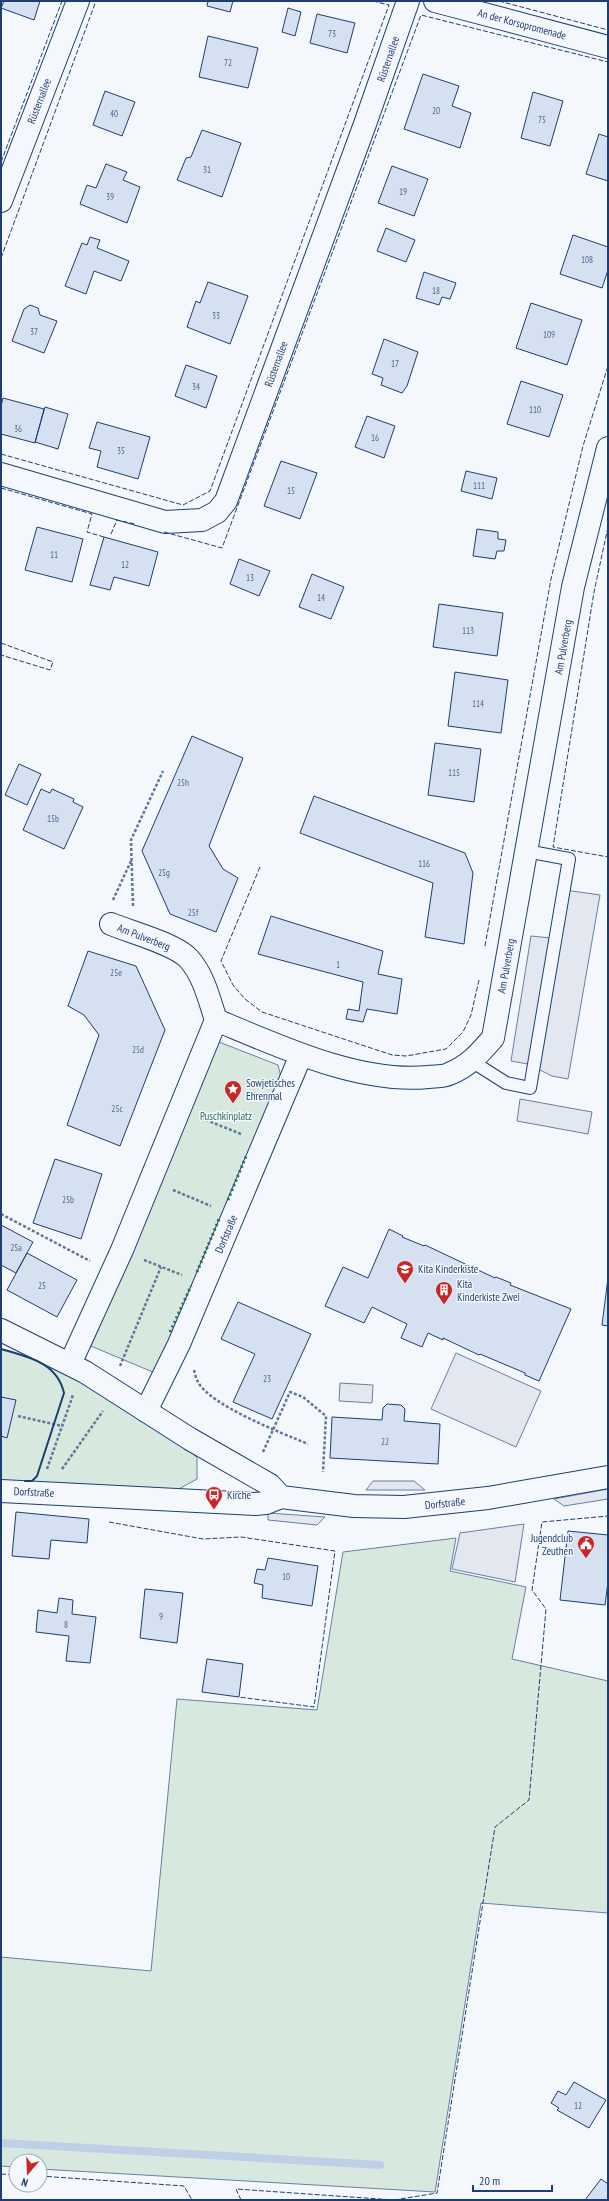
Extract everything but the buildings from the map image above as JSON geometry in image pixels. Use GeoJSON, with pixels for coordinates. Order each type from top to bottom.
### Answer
{"type":"FeatureCollection","features":[{"type":"Feature","properties":{"kind":"street","name":"Rüsternallee"},"geometry":{"type":"LineString","coordinates":[[1,201],[78,1]]}},
{"type":"Feature","properties":{"kind":"street","name":"Rüsternallee"},"geometry":{"type":"LineString","coordinates":[[1,474],[165,522],[202,520],[219,510],[229,494],[365,124],[408,1]]}},
{"type":"Feature","properties":{"kind":"street","name":"An der Korsopromenade"},"geometry":{"type":"LineString","coordinates":[[435,1],[608,47]]}},
{"type":"Feature","properties":{"kind":"street","name":"Am Pulverberg"},"geometry":{"type":"LineString","coordinates":[[118,927],[175,949],[188,958],[204,984],[216,1020],[301,1055],[384,1076],[411,1079],[448,1075],[473,1062],[493,1038],[573,587],[608,448]]}},
{"type":"Feature","properties":{"kind":"street"},"geometry":{"type":"LineString","coordinates":[[78,1368],[112,1272],[181,1109],[216,1020]]}},
{"type":"Feature","properties":{"kind":"street","name":"Dorfstraße"},"geometry":{"type":"LineString","coordinates":[[146,1411],[161,1384],[301,1055]]}},
{"type":"Feature","properties":{"kind":"street"},"geometry":{"type":"LineString","coordinates":[[1,1330],[78,1368],[235,1466],[270,1485],[281,1497]]}},
{"type":"Feature","properties":{"kind":"street","name":"Dorfstraße"},"geometry":{"type":"LineString","coordinates":[[1,1491],[46,1487],[255,1504],[266,1503],[281,1497],[354,1506],[404,1507],[488,1498],[608,1477]]}},
{"type":"Feature","properties":{"kind":"lane"},"geometry":{"type":"LineString","coordinates":[[473,1062],[506,1083],[530,1088],[569,859],[526,851]]}},
{"type":"Feature","properties":{"kind":"path"},"geometry":{"type":"LineString","coordinates":[[118,927],[133,907],[131,840],[163,771]]}},
{"type":"Feature","properties":{"kind":"path"},"geometry":{"type":"LineString","coordinates":[[118,888],[132,861]]}},
{"type":"Feature","properties":{"kind":"path"},"geometry":{"type":"LineString","coordinates":[[181,1109],[264,1144]]}},
{"type":"Feature","properties":{"kind":"path"},"geometry":{"type":"LineString","coordinates":[[151,1181],[234,1215]]}},
{"type":"Feature","properties":{"kind":"path"},"geometry":{"type":"LineString","coordinates":[[1,1214],[112,1272]]}},
{"type":"Feature","properties":{"kind":"path"},"geometry":{"type":"LineString","coordinates":[[122,1250],[204,1285]]}},
{"type":"Feature","properties":{"kind":"path"},"geometry":{"type":"LineString","coordinates":[[118,1368],[161,1267]]}},
{"type":"Feature","properties":{"kind":"path"},"geometry":{"type":"LineString","coordinates":[[46,1487],[45,1474],[78,1383],[78,1368]]}},
{"type":"Feature","properties":{"kind":"path"},"geometry":{"type":"LineString","coordinates":[[198,1383],[216,1399],[236,1412],[273,1430],[308,1444]]}},
{"type":"Feature","properties":{"kind":"path"},"geometry":{"type":"LineString","coordinates":[[46,1487],[61,1470],[110,1402],[114,1391]]}},
{"type":"Feature","properties":{"kind":"path"},"geometry":{"type":"LineString","coordinates":[[263,1452],[290,1392],[303,1398],[326,1416],[323,1472]]}},
{"type":"Feature","properties":{"kind":"path"},"geometry":{"type":"LineString","coordinates":[[18,1416],[62,1426]]}},
{"type":"Feature","properties":{"kind":"green space","name":"Puschkinplatz"},"geometry":{"type":"Polygon","coordinates":[[[219,1042],[278,1065],[281,1077],[155,1373],[91,1346],[219,1042]]]}},
{"type":"Feature","properties":{"kind":"green space"},"geometry":{"type":"Polygon","coordinates":[[[1,1349],[47,1363],[181,1440],[197,1458],[197,1479],[177,1490],[1,1481],[1,1349]]]}},
{"type":"Feature","properties":{"kind":"green space"},"geometry":{"type":"Polygon","coordinates":[[[456,1538],[450,1571],[526,1587],[512,1659],[608,1681],[608,1913],[481,1903],[435,2192],[48,2169],[48,2153],[8,2153],[8,2166],[1,2166],[1,1957],[151,1971],[177,1699],[317,1710],[343,1552],[456,1538]]]}},
{"type":"Feature","properties":{"kind":"shaded area"},"geometry":{"type":"Polygon","coordinates":[[[558,889],[600,895],[568,1079],[552,1076],[528,1064],[511,1061],[531,936],[551,938],[558,889]]]}},
{"type":"Feature","properties":{"kind":"shaded area"},"geometry":{"type":"Polygon","coordinates":[[[520,1099],[592,1112],[588,1134],[517,1121],[520,1099]]]}},
{"type":"Feature","properties":{"kind":"shaded area"},"geometry":{"type":"Polygon","coordinates":[[[456,1353],[541,1391],[516,1447],[431,1409],[456,1353]]]}},
{"type":"Feature","properties":{"kind":"shaded area"},"geometry":{"type":"Polygon","coordinates":[[[340,1383],[373,1385],[372,1403],[339,1401],[340,1383]]]}},
{"type":"Feature","properties":{"kind":"shaded area"},"geometry":{"type":"Polygon","coordinates":[[[373,1481],[414,1481],[425,1490],[366,1490],[373,1481]]]}},
{"type":"Feature","properties":{"kind":"shaded area"},"geometry":{"type":"Polygon","coordinates":[[[608,1489],[608,1499],[564,1506],[554,1499],[608,1489]]]}},
{"type":"Feature","properties":{"kind":"shaded area"},"geometry":{"type":"Polygon","coordinates":[[[268,1513],[325,1517],[317,1525],[268,1520],[268,1513]]]}},
{"type":"Feature","properties":{"kind":"shaded area"},"geometry":{"type":"Polygon","coordinates":[[[524,1524],[515,1582],[452,1569],[460,1533],[524,1524]]]}},
{"type":"Feature","properties":{"kind":"waterway"},"geometry":{"type":"LineString","coordinates":[[1,2143],[380,2165]]}},
{"type":"Feature","properties":{"kind":"hedge"},"geometry":{"type":"LineString","coordinates":[[228,1200],[247,1154]]}},
{"type":"Feature","properties":{"kind":"hedge"},"geometry":{"type":"LineString","coordinates":[[197,1272],[219,1219]]}},
{"type":"Feature","properties":{"kind":"hedge"},"geometry":{"type":"LineString","coordinates":[[170,1332],[191,1286]]}},
{"type":"Feature","properties":{"kind":"fence"},"geometry":{"type":"LineString","coordinates":[[1,162],[62,1]]}},
{"type":"Feature","properties":{"kind":"fence"},"geometry":{"type":"LineString","coordinates":[[1,258],[96,1]]}},
{"type":"Feature","properties":{"kind":"fence"},"geometry":{"type":"LineString","coordinates":[[1,454],[183,505],[210,491],[389,5],[373,1]]}},
{"type":"Feature","properties":{"kind":"fence"},"geometry":{"type":"LineString","coordinates":[[499,1],[608,30]]}},
{"type":"Feature","properties":{"kind":"fence"},"geometry":{"type":"LineString","coordinates":[[164,532],[222,548],[421,15],[608,62]]}},
{"type":"Feature","properties":{"kind":"fence"},"geometry":{"type":"LineString","coordinates":[[485,946],[551,579],[583,446],[608,366]]}},
{"type":"Feature","properties":{"kind":"fence"},"geometry":{"type":"LineString","coordinates":[[1,488],[92,514],[87,532],[104,537]]}},
{"type":"Feature","properties":{"kind":"fence"},"geometry":{"type":"LineString","coordinates":[[111,534],[117,520],[135,524]]}},
{"type":"Feature","properties":{"kind":"fence"},"geometry":{"type":"LineString","coordinates":[[608,527],[594,592],[553,847],[608,857]]}},
{"type":"Feature","properties":{"kind":"fence"},"geometry":{"type":"LineString","coordinates":[[1,643],[53,662],[50,670],[1,655]]}},
{"type":"Feature","properties":{"kind":"fence"},"geometry":{"type":"LineString","coordinates":[[260,867],[221,961],[233,985],[245,999],[262,1012],[392,1055],[406,1056],[446,1049],[463,1032],[471,1015],[479,980]]}},
{"type":"Feature","properties":{"kind":"fence"},"geometry":{"type":"LineString","coordinates":[[394,2200],[437,2193],[495,1827],[529,1800],[546,1609],[532,1590],[542,1522],[608,1516]]}},
{"type":"Feature","properties":{"kind":"fence"},"geometry":{"type":"LineString","coordinates":[[109,1522],[203,1539],[241,1537],[335,1551],[314,1707],[239,1697]]}},
{"type":"Feature","properties":{"kind":"fence"},"geometry":{"type":"LineString","coordinates":[[1,2174],[8,2174]]}},
{"type":"Feature","properties":{"kind":"fence"},"geometry":{"type":"LineString","coordinates":[[48,2177],[184,2186],[192,2200]]}},
{"type":"Feature","properties":{"kind":"fence"},"geometry":{"type":"LineString","coordinates":[[241,2200],[236,2189],[394,2200]]}},
{"type":"Feature","properties":{"kind":"wall"},"geometry":{"type":"LineString","coordinates":[[1,1349],[40,1362],[55,1374],[64,1393],[37,1476],[32,1481],[25,1481]]}},
{"type":"Feature","properties":{"kind":"place","name":"Sowjetisches Ehrenmal"},"geometry":{"type":"Point","coordinates":[233,1104]}},
{"type":"Feature","properties":{"kind":"place","name":"Kita Kinderkiste"},"geometry":{"type":"Point","coordinates":[405,1284]}},
{"type":"Feature","properties":{"kind":"place","name":"Kita Kinderkiste Zwei"},"geometry":{"type":"Point","coordinates":[444,1305]}},
{"type":"Feature","properties":{"kind":"place","name":"Kirche"},"geometry":{"type":"Point","coordinates":[214,1510]}},
{"type":"Feature","properties":{"kind":"place","name":"Jugendclub Zeuthen"},"geometry":{"type":"Point","coordinates":[586,1559]}}]}
